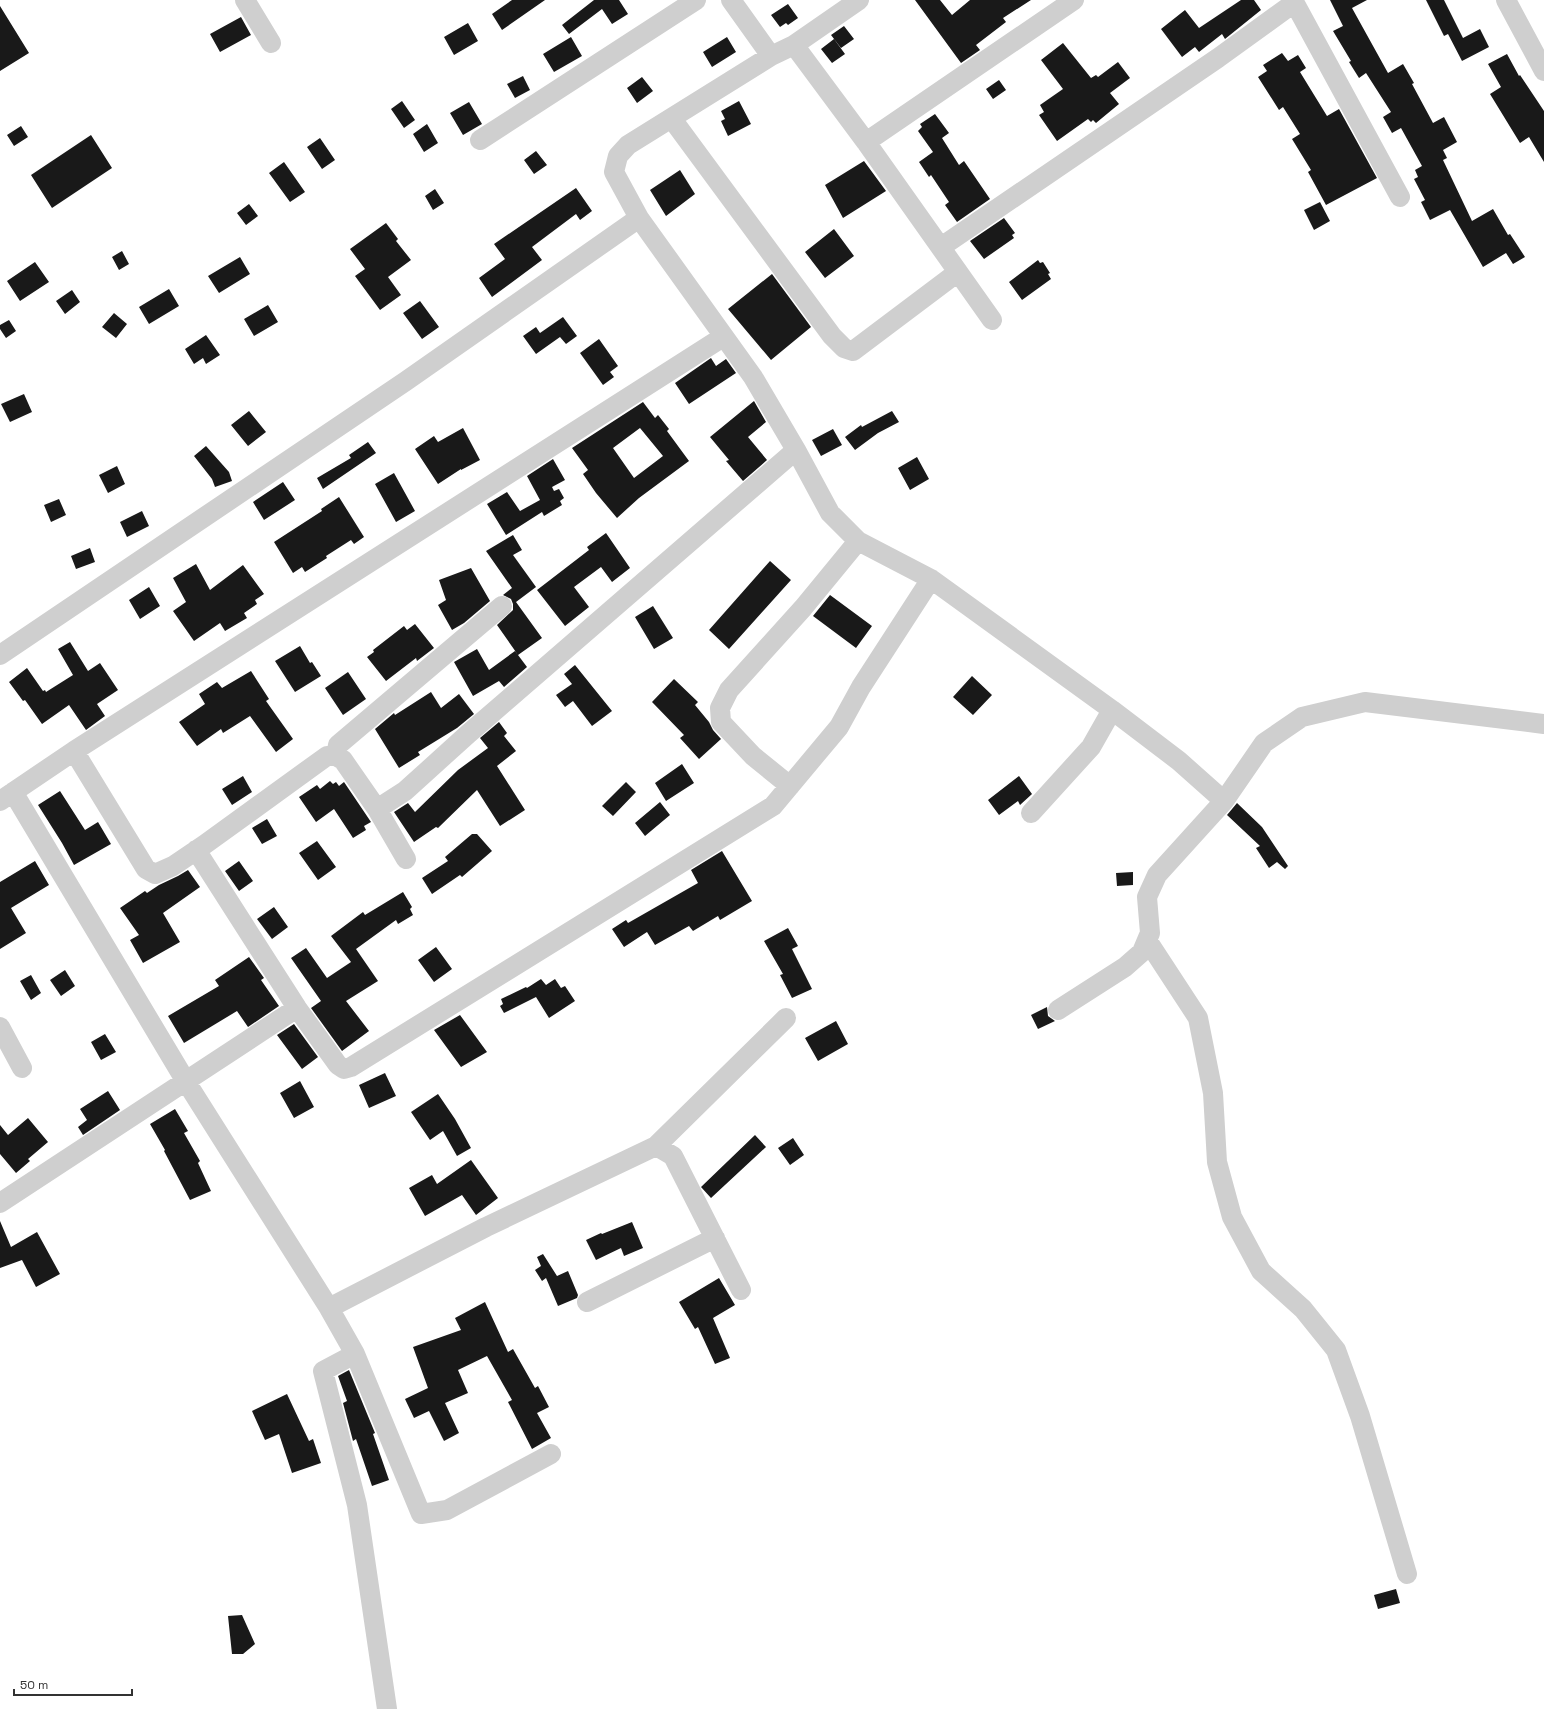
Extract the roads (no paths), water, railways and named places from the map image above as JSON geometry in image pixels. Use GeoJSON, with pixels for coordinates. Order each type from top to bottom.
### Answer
{"type":"FeatureCollection","features":[{"type":"Feature","properties":{"kind":"street"},"geometry":{"type":"LineString","coordinates":[[245,0],[271,43]]}},
{"type":"Feature","properties":{"kind":"street"},"geometry":{"type":"LineString","coordinates":[[480,140],[696,0]]}},
{"type":"Feature","properties":{"kind":"street"},"geometry":{"type":"LineString","coordinates":[[731,0],[771,56]]}},
{"type":"Feature","properties":{"kind":"street"},"geometry":{"type":"LineString","coordinates":[[859,0],[794,45],[771,56],[628,145],[618,156],[614,172],[639,218],[753,377],[796,450],[830,513],[858,541],[930,579],[1112,710],[1179,761],[1224,801]]}},
{"type":"Feature","properties":{"kind":"street"},"geometry":{"type":"LineString","coordinates":[[866,142],[1074,0]]}},
{"type":"Feature","properties":{"kind":"street"},"geometry":{"type":"LineString","coordinates":[[1506,0],[1544,71]]}},
{"type":"Feature","properties":{"kind":"street"},"geometry":{"type":"LineString","coordinates":[[941,247],[1218,58],[1293,1],[1400,197]]}},
{"type":"Feature","properties":{"kind":"street"},"geometry":{"type":"LineString","coordinates":[[794,45],[866,142],[992,320]]}},
{"type":"Feature","properties":{"kind":"street"},"geometry":{"type":"LineString","coordinates":[[672,119],[832,336],[844,348],[853,351],[958,272]]}},
{"type":"Feature","properties":{"kind":"street"},"geometry":{"type":"LineString","coordinates":[[0,655],[406,381],[639,218]]}},
{"type":"Feature","properties":{"kind":"street"},"geometry":{"type":"LineString","coordinates":[[551,1454],[447,1510],[421,1514],[355,1354],[329,1308],[7,797],[74,751],[723,337]]}},
{"type":"Feature","properties":{"kind":"street"},"geometry":{"type":"LineString","coordinates":[[377,810],[405,791],[468,734],[796,450]]}},
{"type":"Feature","properties":{"kind":"street"},"geometry":{"type":"LineString","coordinates":[[790,786],[753,756],[721,722],[720,708],[729,690],[803,608],[858,541]]}},
{"type":"Feature","properties":{"kind":"street"},"geometry":{"type":"LineString","coordinates":[[196,850],[297,1008],[338,1065],[344,1069],[351,1067],[772,806],[839,727],[861,687],[930,579]]}},
{"type":"Feature","properties":{"kind":"street"},"geometry":{"type":"LineString","coordinates":[[336,756],[338,745],[502,606]]}},
{"type":"Feature","properties":{"kind":"street"},"geometry":{"type":"LineString","coordinates":[[1058,1010],[1125,967],[1142,952],[1150,933],[1147,897],[1157,875],[1224,801],[1264,743],[1302,717],[1365,702],[1544,724]]}},
{"type":"Feature","properties":{"kind":"street"},"geometry":{"type":"LineString","coordinates":[[1031,813],[1091,747],[1112,710]]}},
{"type":"Feature","properties":{"kind":"street"},"geometry":{"type":"LineString","coordinates":[[74,751],[146,869],[155,874],[173,866],[327,756],[336,756],[343,760],[377,810],[406,859]]}},
{"type":"Feature","properties":{"kind":"street"},"geometry":{"type":"LineString","coordinates":[[1147,940],[1198,1018],[1213,1092],[1217,1162],[1232,1217],[1261,1271],[1303,1309],[1336,1350],[1360,1416],[1407,1574]]}},
{"type":"Feature","properties":{"kind":"street"},"geometry":{"type":"LineString","coordinates":[[0,1202],[297,1008]]}},
{"type":"Feature","properties":{"kind":"street"},"geometry":{"type":"LineString","coordinates":[[329,1308],[486,1227],[656,1146],[786,1018]]}},
{"type":"Feature","properties":{"kind":"street"},"geometry":{"type":"LineString","coordinates":[[0,1027],[22,1068]]}},
{"type":"Feature","properties":{"kind":"street"},"geometry":{"type":"LineString","coordinates":[[656,1146],[673,1156],[741,1290]]}},
{"type":"Feature","properties":{"kind":"street"},"geometry":{"type":"LineString","coordinates":[[587,1302],[715,1238]]}},
{"type":"Feature","properties":{"kind":"street"},"geometry":{"type":"LineString","coordinates":[[355,1354],[323,1371],[357,1505],[386,1709]]}}]}
